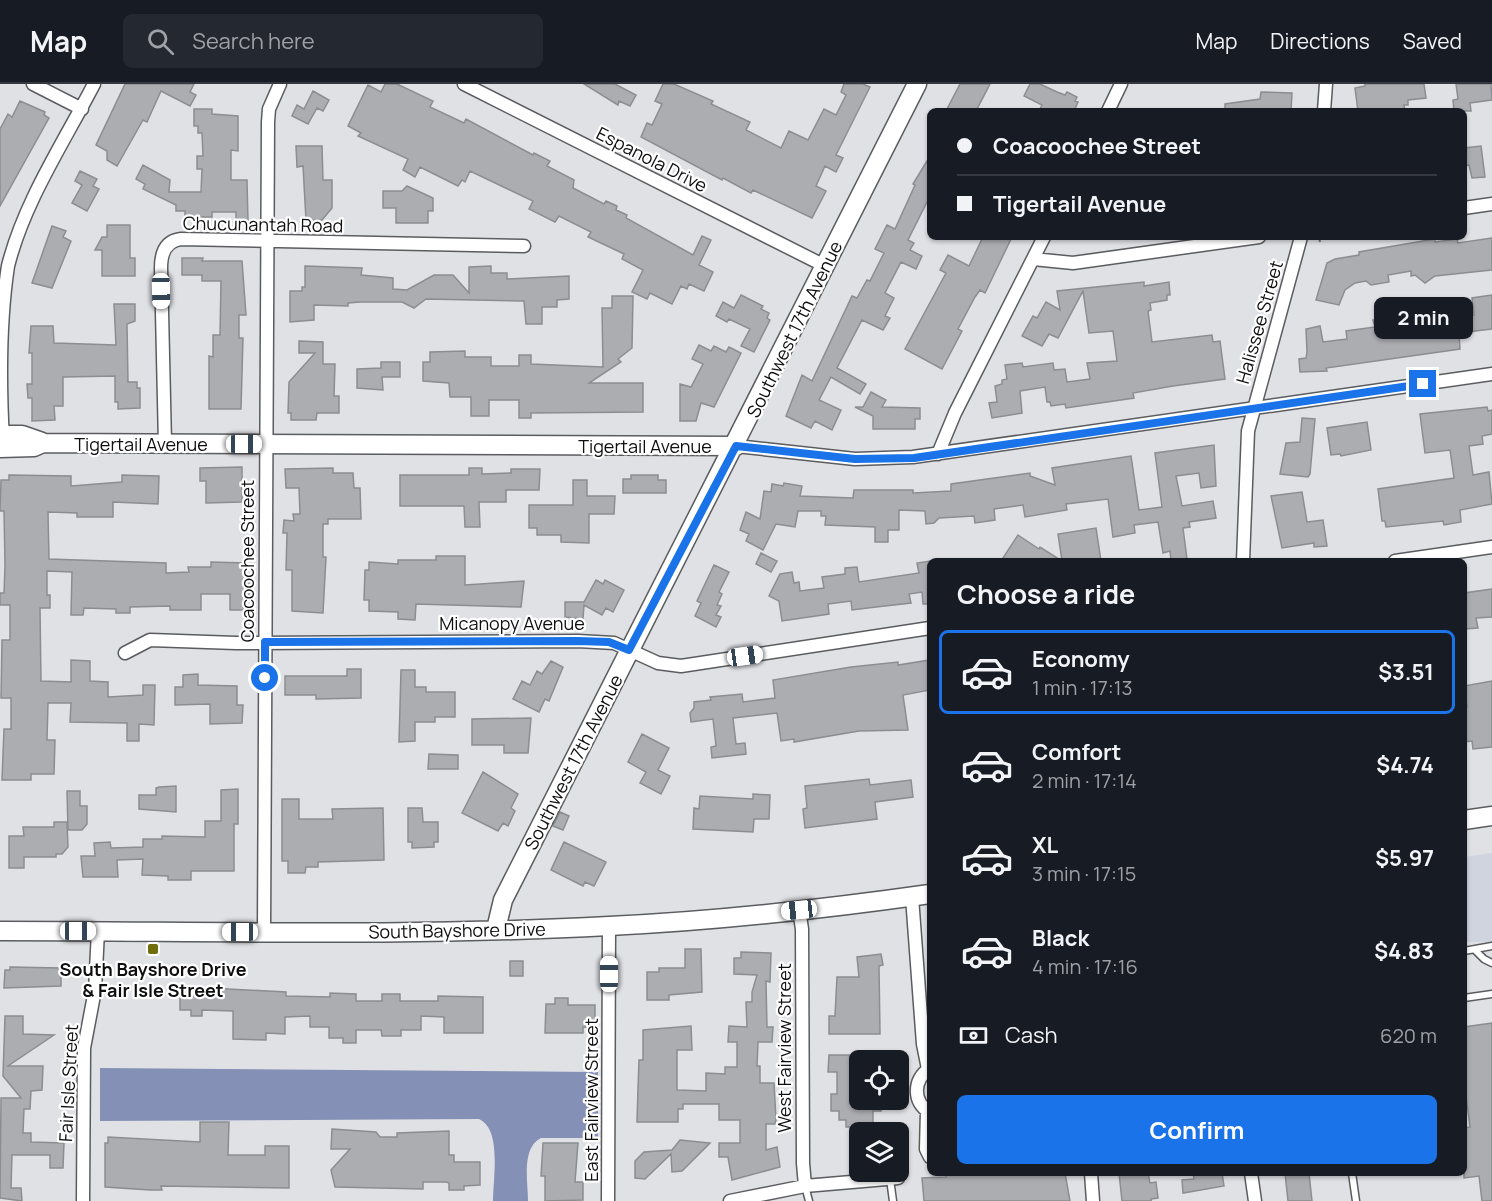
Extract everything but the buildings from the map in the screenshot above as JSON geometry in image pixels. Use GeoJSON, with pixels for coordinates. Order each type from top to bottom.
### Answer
{"type":"FeatureCollection","features":[{"type":"Feature","properties":{"kind":"main road","name":"Southwest 17th Avenue"},"geometry":{"type":"LineString","coordinates":[[496,929],[503,900],[629,650],[736,446],[917,84]]}},
{"type":"Feature","properties":{"kind":"main road","name":"Tigertail Avenue"},"geometry":{"type":"LineString","coordinates":[[1,441],[22,435],[44,443],[736,446]]}},
{"type":"Feature","properties":{"kind":"main road"},"geometry":{"type":"LineString","coordinates":[[1467,820],[1492,816]]}},
{"type":"Feature","properties":{"kind":"main road","name":"South Bayshore Drive"},"geometry":{"type":"LineString","coordinates":[[0,931],[264,932],[609,926],[799,910],[927,894]]}},
{"type":"Feature","properties":{"kind":"street"},"geometry":{"type":"LineString","coordinates":[[33,84],[82,109]]}},
{"type":"Feature","properties":{"kind":"street"},"geometry":{"type":"LineString","coordinates":[[1,441],[1,318],[9,265],[28,212],[94,84]]}},
{"type":"Feature","properties":{"kind":"street","name":"Coacoochee Street"},"geometry":{"type":"LineString","coordinates":[[264,932],[265,242],[268,116],[280,84]]}},
{"type":"Feature","properties":{"kind":"street","name":"Espanola Drive"},"geometry":{"type":"LineString","coordinates":[[464,84],[825,266]]}},
{"type":"Feature","properties":{"kind":"street"},"geometry":{"type":"LineString","coordinates":[[1109,108],[1121,84]]}},
{"type":"Feature","properties":{"kind":"street"},"geometry":{"type":"LineString","coordinates":[[1324,108],[1326,84]]}},
{"type":"Feature","properties":{"kind":"street"},"geometry":{"type":"LineString","coordinates":[[1467,208],[1492,204]]}},
{"type":"Feature","properties":{"kind":"street","name":"Chucunantah Road"},"geometry":{"type":"LineString","coordinates":[[165,444],[161,268],[164,249],[171,241],[181,239],[524,246]]}},
{"type":"Feature","properties":{"kind":"street"},"geometry":{"type":"LineString","coordinates":[[938,454],[955,412],[1042,240]]}},
{"type":"Feature","properties":{"kind":"street"},"geometry":{"type":"LineString","coordinates":[[1033,259],[1073,264],[1238,240]]}},
{"type":"Feature","properties":{"kind":"street","name":"Halissee Street"},"geometry":{"type":"LineString","coordinates":[[1243,558],[1247,448],[1253,410],[1300,240]]}},
{"type":"Feature","properties":{"kind":"street","name":"Tigertail Avenue"},"geometry":{"type":"LineString","coordinates":[[736,446],[855,459],[938,454],[1492,374]]}},
{"type":"Feature","properties":{"kind":"street"},"geometry":{"type":"LineString","coordinates":[[1416,558],[1492,547]]}},
{"type":"Feature","properties":{"kind":"street","name":"Micanopy Avenue"},"geometry":{"type":"LineString","coordinates":[[125,653],[150,640],[578,641],[609,642],[658,663],[681,666],[927,628]]}},
{"type":"Feature","properties":{"kind":"street"},"geometry":{"type":"LineString","coordinates":[[912,897],[922,1044],[927,1061]]}},
{"type":"Feature","properties":{"kind":"street","name":"West Fairview Street"},"geometry":{"type":"LineString","coordinates":[[799,910],[802,929],[803,1163],[806,1186]]}},
{"type":"Feature","properties":{"kind":"street","name":"East Fairview Street"},"geometry":{"type":"LineString","coordinates":[[608,1201],[609,926]]}},
{"type":"Feature","properties":{"kind":"street","name":"Fair Isle Street"},"geometry":{"type":"LineString","coordinates":[[83,1201],[84,1048],[96,981],[98,931]]}},
{"type":"Feature","properties":{"kind":"street"},"geometry":{"type":"LineString","coordinates":[[927,1071],[917,1086],[918,1100],[927,1110]]}},
{"type":"Feature","properties":{"kind":"street"},"geometry":{"type":"LineString","coordinates":[[1091,1176],[1093,1201]]}},
{"type":"Feature","properties":{"kind":"street"},"geometry":{"type":"LineString","coordinates":[[1251,1176],[1255,1201]]}},
{"type":"Feature","properties":{"kind":"street"},"geometry":{"type":"LineString","coordinates":[[730,1201],[764,1198],[806,1186],[856,1182]]}},
{"type":"Feature","properties":{"kind":"lane"},"geometry":{"type":"LineString","coordinates":[[1467,951],[1492,946]]}},
{"type":"Feature","properties":{"kind":"lane"},"geometry":{"type":"LineString","coordinates":[[1476,951],[1492,963]]}},
{"type":"Feature","properties":{"kind":"lane"},"geometry":{"type":"LineString","coordinates":[[1467,998],[1492,994]]}},
{"type":"Feature","properties":{"kind":"lane"},"geometry":{"type":"LineString","coordinates":[[1352,1176],[1356,1201]]}},
{"type":"Feature","properties":{"kind":"lane"},"geometry":{"type":"LineString","coordinates":[[893,1201],[894,1182]]}},
{"type":"Feature","properties":{"kind":"lane"},"geometry":{"type":"LineString","coordinates":[[806,1186],[809,1201]]}},
{"type":"Feature","properties":{"kind":"shaded area"},"geometry":{"type":"Polygon","coordinates":[[[1492,853],[1492,942],[1467,942],[1467,857],[1492,853]]]}},
{"type":"Feature","properties":{"kind":"water"},"geometry":{"type":"Polygon","coordinates":[[[100,1068],[598,1072],[598,1138],[541,1138],[535,1143],[528,1157],[528,1201],[493,1201],[494,1144],[486,1124],[479,1119],[100,1121],[100,1068]]]}},
{"type":"Feature","properties":{"kind":"place","name":"South Bayshore Drive & Fair Isle Street"},"geometry":{"type":"Point","coordinates":[153,949]}},
{"type":"Feature","properties":{"kind":"route"},"geometry":{"type":"LineString","coordinates":[[265,678],[265,642],[285,640],[578,641],[609,642],[629,650],[736,446],[855,459],[914,458],[1423,384]]}}]}
